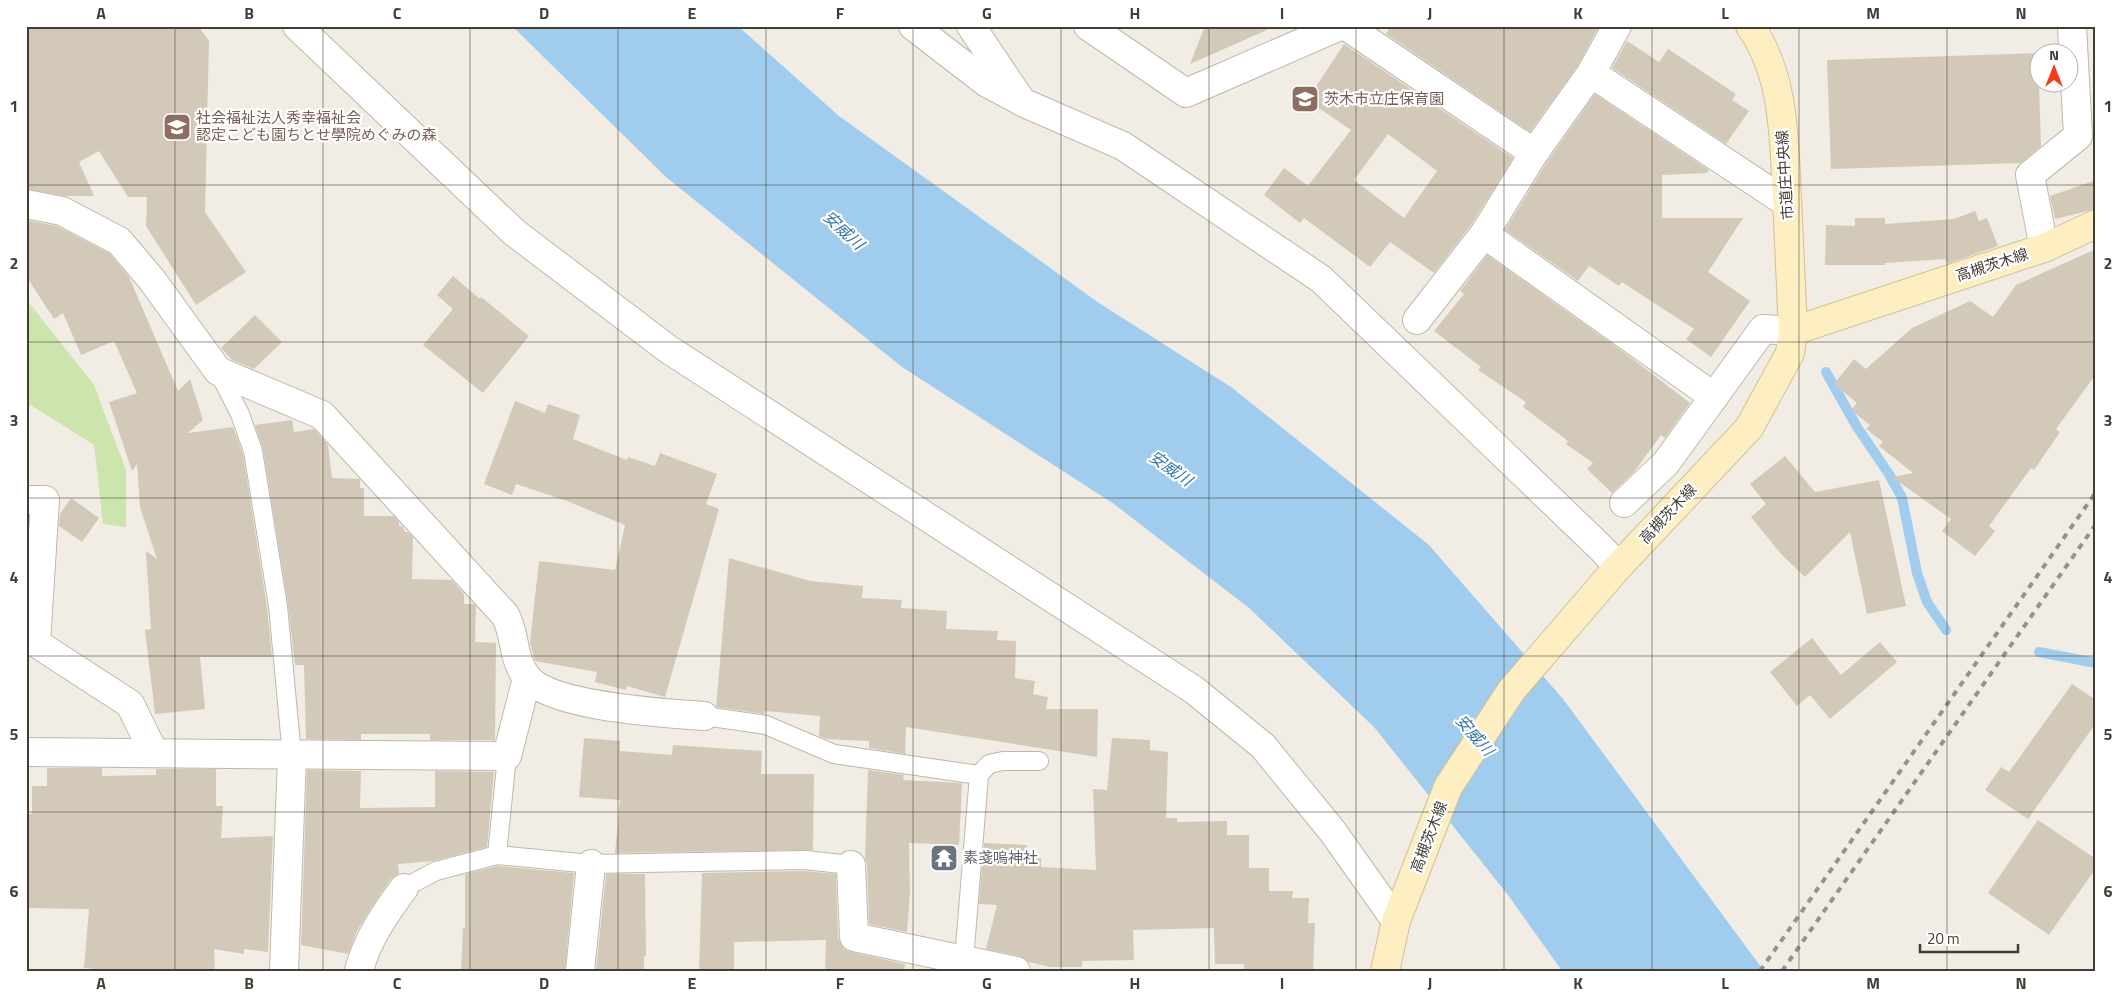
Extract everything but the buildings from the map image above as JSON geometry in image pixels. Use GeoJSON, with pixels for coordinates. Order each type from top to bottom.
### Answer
{"type":"FeatureCollection","features":[{"type":"Feature","properties":{"kind":"main road","name":"市道庄中央線"},"geometry":{"type":"LineString","coordinates":[[1750,26],[1760,40],[1776,83],[1784,138],[1793,331]]}},
{"type":"Feature","properties":{"kind":"main road","name":"高槻茨木線"},"geometry":{"type":"LineString","coordinates":[[1385,971],[1396,921],[1448,787],[1511,691],[1618,567],[1749,428],[1790,353],[1793,331],[2044,248],[2096,224]]}},
{"type":"Feature","properties":{"kind":"street"},"geometry":{"type":"LineString","coordinates":[[297,26],[515,233],[668,349],[1194,690],[1217,708],[1263,746],[1333,832],[1396,921]]}},
{"type":"Feature","properties":{"kind":"street"},"geometry":{"type":"LineString","coordinates":[[913,26],[987,83],[1022,102],[1123,146],[1321,279],[1603,550],[1618,567]]}},
{"type":"Feature","properties":{"kind":"street"},"geometry":{"type":"LineString","coordinates":[[971,26],[1022,102]]}},
{"type":"Feature","properties":{"kind":"street"},"geometry":{"type":"LineString","coordinates":[[1088,26],[1186,93],[1340,26]]}},
{"type":"Feature","properties":{"kind":"street"},"geometry":{"type":"LineString","coordinates":[[1346,26],[1534,153]]}},
{"type":"Feature","properties":{"kind":"street"},"geometry":{"type":"LineString","coordinates":[[1417,320],[1484,234],[1534,153],[1592,73],[1617,26]]}},
{"type":"Feature","properties":{"kind":"street"},"geometry":{"type":"LineString","coordinates":[[2044,248],[2030,176],[2078,136],[2072,26]]}},
{"type":"Feature","properties":{"kind":"street"},"geometry":{"type":"LineString","coordinates":[[1592,73],[1787,203]]}},
{"type":"Feature","properties":{"kind":"street"},"geometry":{"type":"LineString","coordinates":[[26,204],[62,211],[119,241],[152,280],[218,371],[322,415],[505,615],[510,624],[518,664],[527,678],[539,688],[579,700],[627,709],[704,716]]}},
{"type":"Feature","properties":{"kind":"street"},"geometry":{"type":"LineString","coordinates":[[1484,234],[1714,397]]}},
{"type":"Feature","properties":{"kind":"street"},"geometry":{"type":"LineString","coordinates":[[1624,503],[1666,463],[1763,329],[1793,331]]}},
{"type":"Feature","properties":{"kind":"street"},"geometry":{"type":"LineString","coordinates":[[26,500],[45,500],[36,643],[130,704],[154,753]]}},
{"type":"Feature","properties":{"kind":"street"},"geometry":{"type":"LineString","coordinates":[[26,752],[292,756],[507,756],[527,678]]}},
{"type":"Feature","properties":{"kind":"street"},"geometry":{"type":"LineString","coordinates":[[284,971],[292,756]]}},
{"type":"Feature","properties":{"kind":"street"},"geometry":{"type":"LineString","coordinates":[[580,971],[591,864]]}},
{"type":"Feature","properties":{"kind":"street"},"geometry":{"type":"LineString","coordinates":[[851,865],[854,937],[979,965],[1016,971]]}},
{"type":"Feature","properties":{"kind":"street"},"geometry":{"type":"LineString","coordinates":[[359,971],[362,960],[385,914],[404,888]]}},
{"type":"Feature","properties":{"kind":"lane"},"geometry":{"type":"LineString","coordinates":[[218,371],[240,414],[253,451],[278,606],[292,756]]}},
{"type":"Feature","properties":{"kind":"lane"},"geometry":{"type":"LineString","coordinates":[[704,716],[766,725],[834,754],[979,776]]}},
{"type":"Feature","properties":{"kind":"lane"},"geometry":{"type":"LineString","coordinates":[[497,855],[507,756]]}},
{"type":"Feature","properties":{"kind":"lane"},"geometry":{"type":"LineString","coordinates":[[979,965],[979,776],[989,764],[1003,761],[1039,761]]}},
{"type":"Feature","properties":{"kind":"lane"},"geometry":{"type":"LineString","coordinates":[[404,888],[436,871],[497,855],[591,864],[805,860],[851,865]]}},
{"type":"Feature","properties":{"kind":"green space"},"geometry":{"type":"Polygon","coordinates":[[[26,299],[94,385],[126,470],[126,527],[103,524],[94,445],[26,402],[26,299]]]}},
{"type":"Feature","properties":{"kind":"water","name":"安威川"},"geometry":{"type":"Polygon","coordinates":[[[512,26],[738,26],[839,116],[1099,303],[1231,387],[1429,545],[1563,699],[1764,971],[1562,971],[1508,895],[1374,727],[1249,608],[1114,504],[902,367],[666,177],[512,26]]]}},
{"type":"Feature","properties":{"kind":"waterway"},"geometry":{"type":"LineString","coordinates":[[1826,372],[1857,427],[1889,474],[1902,498],[1917,573],[1927,602],[1946,630]]}},
{"type":"Feature","properties":{"kind":"waterway"},"geometry":{"type":"LineString","coordinates":[[2039,652],[2096,663]]}},
{"type":"Feature","properties":{"kind":"railway"},"geometry":{"type":"LineString","coordinates":[[1760,971],[2096,492]]}},
{"type":"Feature","properties":{"kind":"railway"},"geometry":{"type":"LineString","coordinates":[[1782,971],[2096,524]]}},
{"type":"Feature","properties":{"kind":"place","name":"茨木市立庄保育園"},"geometry":{"type":"Point","coordinates":[1305,99]}},
{"type":"Feature","properties":{"kind":"place","name":"社会福祉法人秀幸福祉会 認定こども園ちとせ學院めぐみの森"},"geometry":{"type":"Point","coordinates":[177,127]}},
{"type":"Feature","properties":{"kind":"place","name":"素戔嗚神社"},"geometry":{"type":"Point","coordinates":[944,858]}}]}
